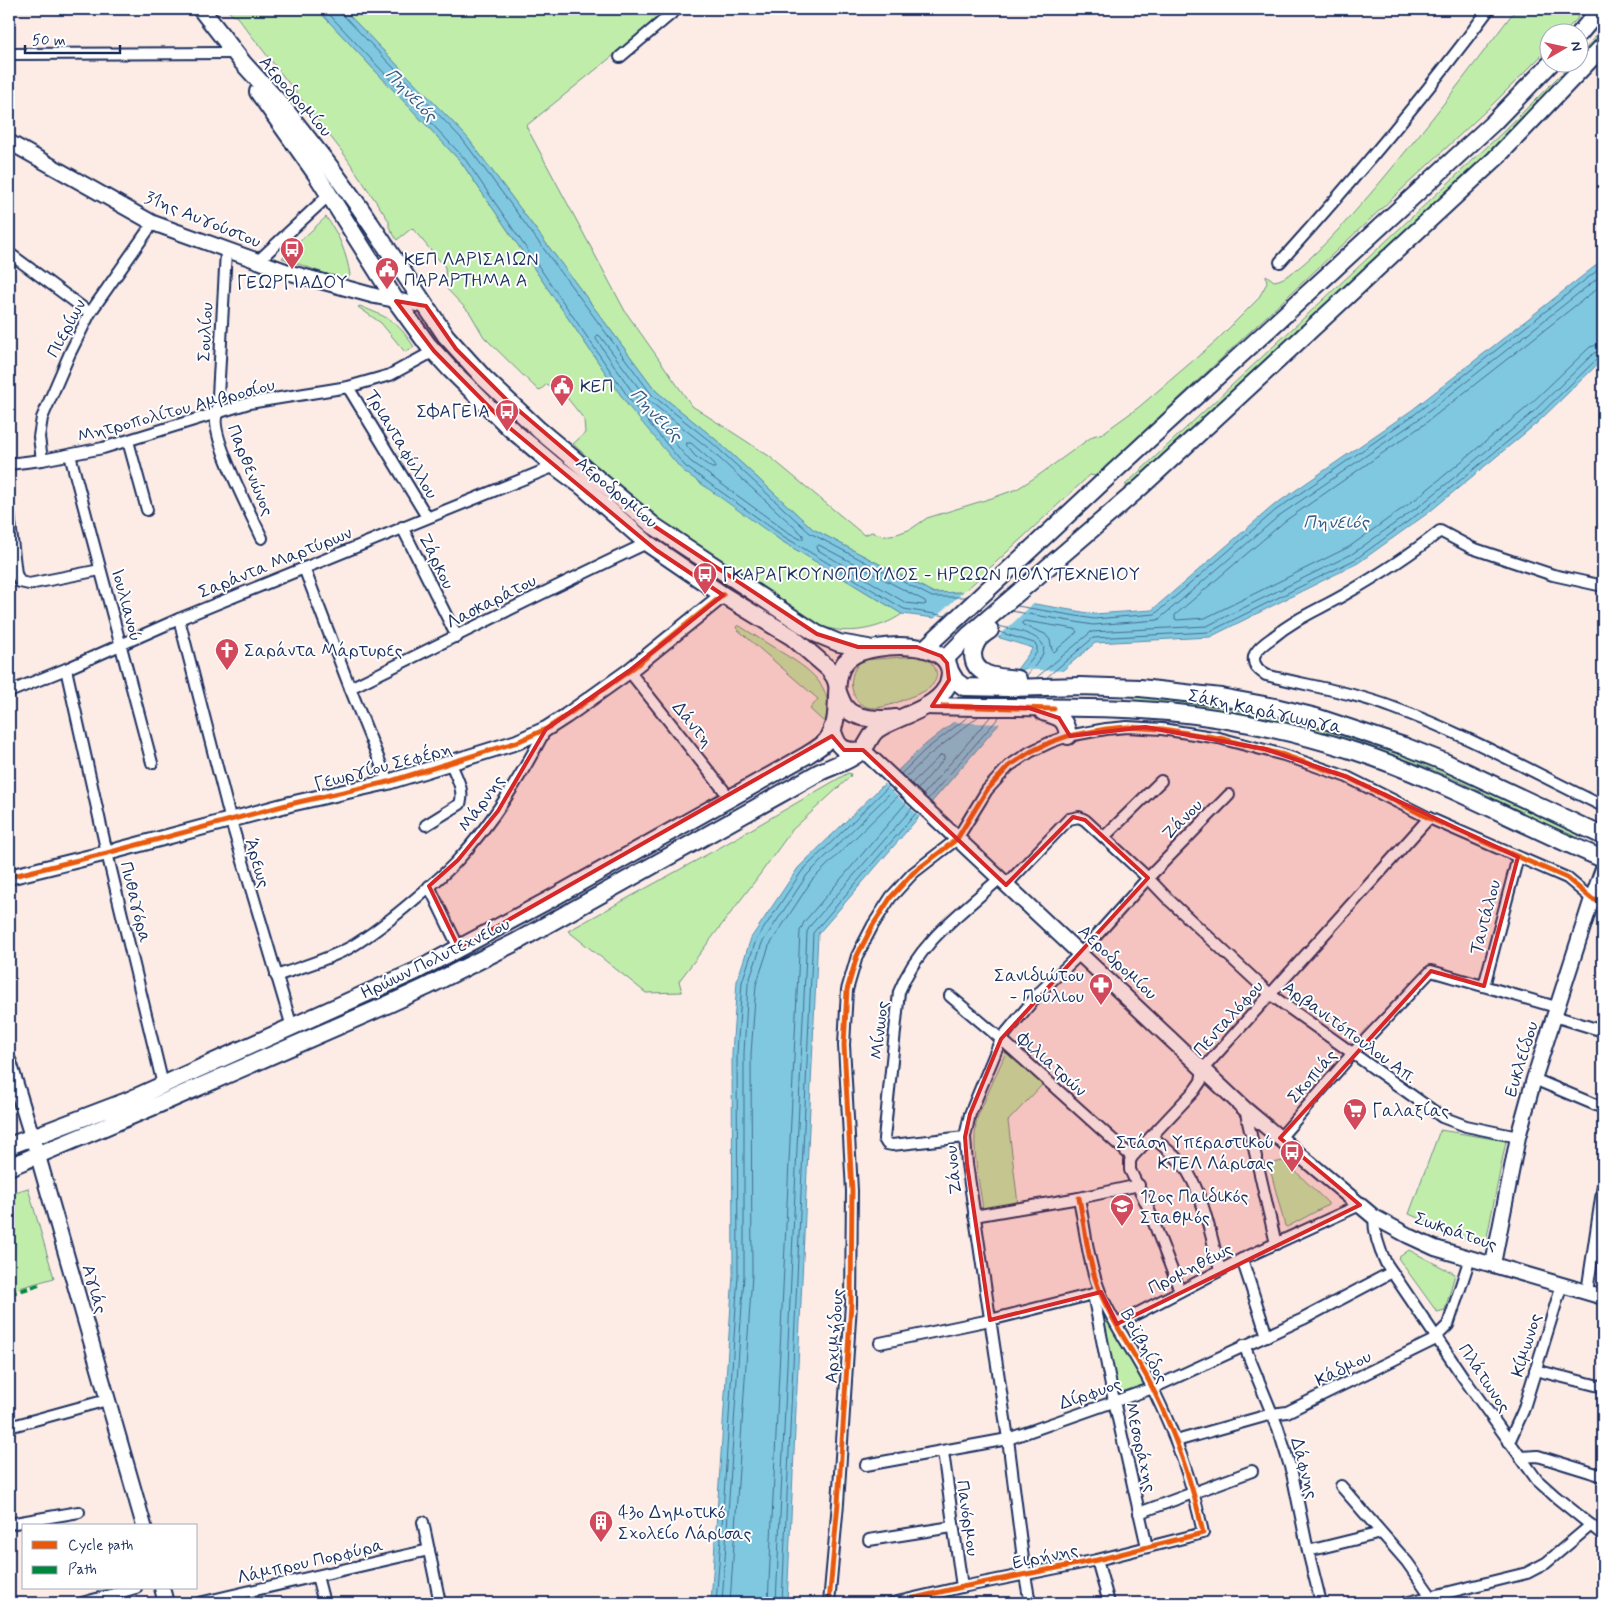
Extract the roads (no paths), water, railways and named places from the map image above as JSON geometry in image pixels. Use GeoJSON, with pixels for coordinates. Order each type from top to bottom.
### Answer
{"type":"FeatureCollection","features":[{"type":"Feature","properties":{"kind":"main road"},"geometry":{"type":"LineString","coordinates":[[201,9],[240,58]]}},
{"type":"Feature","properties":{"kind":"main road"},"geometry":{"type":"LineString","coordinates":[[1589,22],[1600,9]]}},
{"type":"Feature","properties":{"kind":"main road"},"geometry":{"type":"LineString","coordinates":[[948,665],[1002,607],[1141,487],[1495,159],[1603,46]]}},
{"type":"Feature","properties":{"kind":"main road","name":"Αεροδρομίου"},"geometry":{"type":"LineString","coordinates":[[240,58],[254,87],[329,194],[396,301],[434,351],[511,429],[582,486],[647,543],[723,596],[792,637],[829,669],[837,688]]}},
{"type":"Feature","properties":{"kind":"main road","name":"Αεροδρομίου"},"geometry":{"type":"LineString","coordinates":[[240,58],[283,106],[330,167],[456,349],[510,403],[588,472],[654,526],[818,634],[839,643],[870,649]]}},
{"type":"Feature","properties":{"kind":"main road"},"geometry":{"type":"LineString","coordinates":[[924,649],[1493,123],[1542,72]]}},
{"type":"Feature","properties":{"kind":"main road","name":"31ης Αυγούστου"},"geometry":{"type":"LineString","coordinates":[[9,142],[153,223],[291,273],[396,301]]}},
{"type":"Feature","properties":{"kind":"main road"},"geometry":{"type":"LineString","coordinates":[[396,301],[426,306]]}},
{"type":"Feature","properties":{"kind":"main road","name":"Γεωργίου Σεφέρη"},"geometry":{"type":"LineString","coordinates":[[9,877],[231,821],[290,804],[388,782],[517,742],[546,728],[630,671],[723,596]]}},
{"type":"Feature","properties":{"kind":"main road"},"geometry":{"type":"LineString","coordinates":[[971,640],[974,660],[981,671],[997,677],[1028,680],[1046,687]]}},
{"type":"Feature","properties":{"kind":"main road"},"geometry":{"type":"LineString","coordinates":[[910,647],[924,649],[938,654],[948,665],[949,680],[946,689],[926,706],[901,717],[875,732],[863,750],[853,752],[842,748],[836,742],[832,728],[837,709],[838,673],[848,659],[870,649],[910,647]]}},
{"type":"Feature","properties":{"kind":"main road","name":"Σάκη Καράγιωργα"},"geometry":{"type":"LineString","coordinates":[[948,665],[956,681],[964,687],[1080,686],[1186,692],[1275,707],[1316,717],[1404,746],[1445,762],[1603,836]]}},
{"type":"Feature","properties":{"kind":"main road"},"geometry":{"type":"LineString","coordinates":[[837,688],[844,706],[852,713],[871,718],[901,717]]}},
{"type":"Feature","properties":{"kind":"main road","name":"Σάκη Καράγιωργα"},"geometry":{"type":"LineString","coordinates":[[926,706],[1029,708],[1051,711],[1142,710],[1185,714],[1312,738],[1356,751],[1427,777],[1603,860]]}},
{"type":"Feature","properties":{"kind":"main road"},"geometry":{"type":"LineString","coordinates":[[1051,711],[1067,725],[1068,736]]}},
{"type":"Feature","properties":{"kind":"main road","name":"Ηρώων Πολυτεχνείου"},"geometry":{"type":"LineString","coordinates":[[9,1146],[127,1101],[408,975],[547,901],[808,755],[826,741],[832,728]]}},
{"type":"Feature","properties":{"kind":"main road","name":"Αεροδρομίου"},"geometry":{"type":"LineString","coordinates":[[863,750],[1245,1109]]}},
{"type":"Feature","properties":{"kind":"main road","name":"Ηρώων Πολυτεχνείου"},"geometry":{"type":"LineString","coordinates":[[9,1167],[389,1004],[478,962],[818,772],[863,750]]}},
{"type":"Feature","properties":{"kind":"main road","name":"Ευκλείδου"},"geometry":{"type":"LineString","coordinates":[[1494,1264],[1518,1137],[1534,1079],[1555,1011],[1598,901],[1603,869]]}},
{"type":"Feature","properties":{"kind":"main road","name":"Αγιάς"},"geometry":{"type":"LineString","coordinates":[[9,1062],[38,1156],[143,1524]]}},
{"type":"Feature","properties":{"kind":"main road","name":"Σωκράτους"},"geometry":{"type":"LineString","coordinates":[[1245,1109],[1374,1217],[1423,1243],[1603,1297]]}},
{"type":"Feature","properties":{"kind":"main road"},"geometry":{"type":"LineString","coordinates":[[163,1590],[166,1603]]}},
{"type":"Feature","properties":{"kind":"street"},"geometry":{"type":"LineString","coordinates":[[620,57],[677,9]]}},
{"type":"Feature","properties":{"kind":"street"},"geometry":{"type":"LineString","coordinates":[[1280,262],[1427,92],[1489,9]]}},
{"type":"Feature","properties":{"kind":"street"},"geometry":{"type":"LineString","coordinates":[[9,54],[240,58]]}},
{"type":"Feature","properties":{"kind":"street"},"geometry":{"type":"LineString","coordinates":[[258,261],[329,194]]}},
{"type":"Feature","properties":{"kind":"street","name":"Πιερίων"},"geometry":{"type":"LineString","coordinates":[[42,460],[40,429],[44,412],[70,353],[90,313],[153,223]]}},
{"type":"Feature","properties":{"kind":"street","name":"Σουλίου"},"geometry":{"type":"LineString","coordinates":[[217,414],[226,251]]}},
{"type":"Feature","properties":{"kind":"street"},"geometry":{"type":"LineString","coordinates":[[9,253],[90,313]]}},
{"type":"Feature","properties":{"kind":"street","name":"Μητροπολίτου Αμβροσίου"},"geometry":{"type":"LineString","coordinates":[[9,464],[70,456],[128,441],[264,400],[348,387],[390,374],[434,351]]}},
{"type":"Feature","properties":{"kind":"street","name":"Τριανταφύλλου"},"geometry":{"type":"LineString","coordinates":[[348,387],[428,517]]}},
{"type":"Feature","properties":{"kind":"street","name":"Παρθενώνος"},"geometry":{"type":"LineString","coordinates":[[217,414],[214,419],[222,451],[262,538]]}},
{"type":"Feature","properties":{"kind":"street"},"geometry":{"type":"LineString","coordinates":[[128,441],[148,510]]}},
{"type":"Feature","properties":{"kind":"street","name":"Ιουλιανού"},"geometry":{"type":"LineString","coordinates":[[70,456],[152,763]]}},
{"type":"Feature","properties":{"kind":"street","name":"Σαράντα Μαρτύρων"},"geometry":{"type":"LineString","coordinates":[[9,692],[402,527],[555,466]]}},
{"type":"Feature","properties":{"kind":"street"},"geometry":{"type":"LineString","coordinates":[[9,514],[16,574],[20,582],[29,584],[100,570]]}},
{"type":"Feature","properties":{"kind":"street","name":"Ζάρκου"},"geometry":{"type":"LineString","coordinates":[[402,527],[457,637]]}},
{"type":"Feature","properties":{"kind":"street"},"geometry":{"type":"LineString","coordinates":[[1603,586],[1553,575],[1508,561],[1472,548],[1440,531],[1343,596],[1306,614],[1283,629],[1259,648],[1254,656],[1254,663],[1258,670],[1266,675],[1345,693],[1395,708],[1465,739],[1603,806]]}},
{"type":"Feature","properties":{"kind":"street","name":"Λασκαράτου"},"geometry":{"type":"LineString","coordinates":[[350,688],[647,543]]}},
{"type":"Feature","properties":{"kind":"street"},"geometry":{"type":"LineString","coordinates":[[304,568],[388,782]]}},
{"type":"Feature","properties":{"kind":"street","name":"Άρεως"},"geometry":{"type":"LineString","coordinates":[[180,619],[231,821],[292,1027]]}},
{"type":"Feature","properties":{"kind":"street","name":"Πυθαγόρα"},"geometry":{"type":"LineString","coordinates":[[66,668],[107,853],[163,1085]]}},
{"type":"Feature","properties":{"kind":"street","name":"Δάντη"},"geometry":{"type":"LineString","coordinates":[[630,671],[730,798]]}},
{"type":"Feature","properties":{"kind":"street","name":"Σάκη Καράγιωργα"},"geometry":{"type":"LineString","coordinates":[[844,1070],[846,997],[852,969],[883,909],[898,888],[924,863],[955,838],[992,784],[1009,766],[1030,752],[1068,736],[1114,728],[1145,727],[1182,731],[1265,749],[1318,766],[1381,793],[1429,818],[1567,878],[1598,901]]}},
{"type":"Feature","properties":{"kind":"street","name":"Μάρνης"},"geometry":{"type":"LineString","coordinates":[[276,976],[330,957],[349,948],[380,928],[430,886],[458,860],[498,812],[514,788],[546,728]]}},
{"type":"Feature","properties":{"kind":"street"},"geometry":{"type":"LineString","coordinates":[[426,825],[460,804],[463,798],[451,764]]}},
{"type":"Feature","properties":{"kind":"street"},"geometry":{"type":"LineString","coordinates":[[1104,836],[1161,781]]}},
{"type":"Feature","properties":{"kind":"street","name":"Ζάνου"},"geometry":{"type":"LineString","coordinates":[[1030,1603],[1008,1439],[974,1216],[965,1137],[970,1114],[1001,1039],[1041,991],[1080,954],[1148,878],[1229,795]]}},
{"type":"Feature","properties":{"kind":"street","name":"Αρβανιτόπουλου Απ."},"geometry":{"type":"LineString","coordinates":[[1003,882],[1069,819],[1079,817],[1104,836],[1169,900],[1271,995],[1442,1117],[1466,1126],[1518,1137]]}},
{"type":"Feature","properties":{"kind":"street","name":"Πενταλόφου"},"geometry":{"type":"LineString","coordinates":[[1132,1157],[1194,1091],[1201,1080],[1203,1069],[1429,818]]}},
{"type":"Feature","properties":{"kind":"street","name":"Ταντάλου"},"geometry":{"type":"LineString","coordinates":[[1484,986],[1518,857]]}},
{"type":"Feature","properties":{"kind":"street","name":"Μίνωος"},"geometry":{"type":"LineString","coordinates":[[965,1137],[892,1145],[887,1144],[884,1139],[899,992],[905,976],[923,950],[939,933],[1003,882]]}},
{"type":"Feature","properties":{"kind":"street"},"geometry":{"type":"LineString","coordinates":[[430,886],[459,948]]}},
{"type":"Feature","properties":{"kind":"street","name":"Σκοπιάς"},"geometry":{"type":"LineString","coordinates":[[1280,1138],[1352,1054],[1431,971],[1484,986]]}},
{"type":"Feature","properties":{"kind":"street"},"geometry":{"type":"LineString","coordinates":[[1484,986],[1603,1030]]}},
{"type":"Feature","properties":{"kind":"street","name":"Φιλιατρών"},"geometry":{"type":"LineString","coordinates":[[950,996],[1001,1039],[1132,1157]]}},
{"type":"Feature","properties":{"kind":"street","name":"Αρχιμήδους"},"geometry":{"type":"LineString","coordinates":[[828,1603],[838,1503],[851,1304],[852,1191],[844,1070]]}},
{"type":"Feature","properties":{"kind":"street"},"geometry":{"type":"LineString","coordinates":[[1534,1079],[1603,1108]]}},
{"type":"Feature","properties":{"kind":"street"},"geometry":{"type":"LineString","coordinates":[[1245,1109],[1276,1244]]}},
{"type":"Feature","properties":{"kind":"street"},"geometry":{"type":"LineString","coordinates":[[1152,1136],[1184,1166],[1192,1181],[1220,1270]]}},
{"type":"Feature","properties":{"kind":"street"},"geometry":{"type":"LineString","coordinates":[[1132,1157],[1130,1170],[1139,1185],[1180,1290]]}},
{"type":"Feature","properties":{"kind":"street"},"geometry":{"type":"LineString","coordinates":[[974,1216],[1079,1198],[1139,1185]]}},
{"type":"Feature","properties":{"kind":"street"},"geometry":{"type":"LineString","coordinates":[[1587,1292],[1603,1185]]}},
{"type":"Feature","properties":{"kind":"street","name":"Βοϊβηίδος"},"geometry":{"type":"LineString","coordinates":[[1079,1198],[1097,1293],[1117,1324],[1152,1388],[1176,1441],[1199,1513],[1203,1533]]}},
{"type":"Feature","properties":{"kind":"street","name":"Προμηθέως"},"geometry":{"type":"LineString","coordinates":[[1117,1324],[1242,1259],[1360,1205]]}},
{"type":"Feature","properties":{"kind":"street","name":"Πλάτωνος"},"geometry":{"type":"LineString","coordinates":[[1374,1217],[1374,1231],[1377,1244],[1392,1272],[1509,1442],[1544,1487],[1603,1535]]}},
{"type":"Feature","properties":{"kind":"street","name":"Κάδμου"},"geometry":{"type":"LineString","coordinates":[[1176,1441],[1272,1414],[1287,1412],[1424,1346],[1437,1337],[1448,1325],[1470,1258]]}},
{"type":"Feature","properties":{"kind":"street"},"geometry":{"type":"LineString","coordinates":[[1242,1259],[1267,1336]]}},
{"type":"Feature","properties":{"kind":"street","name":"Δίρφυος"},"geometry":{"type":"LineString","coordinates":[[866,1465],[1008,1439],[1152,1388],[1303,1319],[1392,1272]]}},
{"type":"Feature","properties":{"kind":"street","name":"Κίμωνος"},"geometry":{"type":"LineString","coordinates":[[1509,1442],[1523,1411],[1562,1284]]}},
{"type":"Feature","properties":{"kind":"street"},"geometry":{"type":"LineString","coordinates":[[880,1343],[990,1320],[1097,1293]]}},
{"type":"Feature","properties":{"kind":"street","name":"Μεσοράχης"},"geometry":{"type":"LineString","coordinates":[[1097,1293],[1114,1401],[1147,1547]]}},
{"type":"Feature","properties":{"kind":"street","name":"Δάφνης"},"geometry":{"type":"LineString","coordinates":[[1244,1345],[1278,1428],[1292,1474],[1321,1603]]}},
{"type":"Feature","properties":{"kind":"street"},"geometry":{"type":"LineString","coordinates":[[1535,1370],[1603,1387]]}},
{"type":"Feature","properties":{"kind":"street"},"geometry":{"type":"LineString","coordinates":[[9,1427],[108,1400]]}},
{"type":"Feature","properties":{"kind":"street","name":"Πανόρμου"},"geometry":{"type":"LineString","coordinates":[[943,1452],[952,1527],[962,1587]]}},
{"type":"Feature","properties":{"kind":"street"},"geometry":{"type":"LineString","coordinates":[[1520,1457],[1538,1456],[1603,1476]]}},
{"type":"Feature","properties":{"kind":"street"},"geometry":{"type":"LineString","coordinates":[[1139,1513],[1252,1471]]}},
{"type":"Feature","properties":{"kind":"street"},"geometry":{"type":"LineString","coordinates":[[1341,1486],[1407,1562],[1431,1596]]}},
{"type":"Feature","properties":{"kind":"street"},"geometry":{"type":"LineString","coordinates":[[9,1524],[79,1512]]}},
{"type":"Feature","properties":{"kind":"street"},"geometry":{"type":"LineString","coordinates":[[423,1522],[440,1603]]}},
{"type":"Feature","properties":{"kind":"street"},"geometry":{"type":"LineString","coordinates":[[1405,1603],[1527,1573],[1546,1563],[1591,1525]]}},
{"type":"Feature","properties":{"kind":"street"},"geometry":{"type":"LineString","coordinates":[[870,1540],[952,1527]]}},
{"type":"Feature","properties":{"kind":"street","name":"Ειρήνης"},"geometry":{"type":"LineString","coordinates":[[893,1603],[925,1600],[962,1587],[1097,1560],[1203,1533]]}},
{"type":"Feature","properties":{"kind":"street"},"geometry":{"type":"LineString","coordinates":[[1308,1552],[1381,1533]]}},
{"type":"Feature","properties":{"kind":"street","name":"Λάμπρου Πορφύρα"},"geometry":{"type":"LineString","coordinates":[[199,1603],[429,1550]]}},
{"type":"Feature","properties":{"kind":"street"},"geometry":{"type":"LineString","coordinates":[[1097,1560],[1109,1603]]}},
{"type":"Feature","properties":{"kind":"street"},"geometry":{"type":"LineString","coordinates":[[317,1576],[324,1603]]}},
{"type":"Feature","properties":{"kind":"street"},"geometry":{"type":"LineString","coordinates":[[82,1603],[129,1590]]}},
{"type":"Feature","properties":{"kind":"water","name":"Πηνειός"},"geometry":{"type":"Polygon","coordinates":[[[317,9],[343,9],[467,137],[656,391],[714,438],[813,529],[934,593],[964,592],[1094,614],[1152,610],[1273,506],[1412,410],[1603,260],[1603,359],[1537,423],[1428,513],[1358,563],[1210,637],[1095,643],[999,724],[818,934],[787,1603],[711,1603],[733,1274],[732,1053],[737,981],[751,938],[798,868],[921,748],[1012,676],[1033,648],[935,618],[902,614],[780,540],[682,470],[629,407],[461,162],[317,9]]]}},
{"type":"Feature","properties":{"kind":"place","name":"ΓΕΩΡΓΙΑΔΟΥ"},"geometry":{"type":"Point","coordinates":[292,270]}},
{"type":"Feature","properties":{"kind":"place","name":"ΚΕΠ ΛΑΡΙΣΑΙΩΝ ΠΑΡΑΡΤΗΜΑ A"},"geometry":{"type":"Point","coordinates":[387,290]}},
{"type":"Feature","properties":{"kind":"place","name":"ΚΕΠ"},"geometry":{"type":"Point","coordinates":[562,407]}},
{"type":"Feature","properties":{"kind":"place","name":"ΣΦΑΓΕΙΑ"},"geometry":{"type":"Point","coordinates":[507,432]}},
{"type":"Feature","properties":{"kind":"place","name":"ΓΚΑΡΑΓΚΟΥΝΟΠΟΥΛΟΣ - ΗΡΩΩΝ ΠΟΛΥΤΕΧΝΕΙΟΥ"},"geometry":{"type":"Point","coordinates":[705,595]}},
{"type":"Feature","properties":{"kind":"place","name":"Σαράντα Μάρτυρες"},"geometry":{"type":"Point","coordinates":[227,671]}},
{"type":"Feature","properties":{"kind":"place","name":"Σανιδιώτου - Πούλιου"},"geometry":{"type":"Point","coordinates":[1101,1006]}},
{"type":"Feature","properties":{"kind":"place","name":"Γαλαξίας"},"geometry":{"type":"Point","coordinates":[1355,1131]}},
{"type":"Feature","properties":{"kind":"place","name":"Στάση Υπεραστικού ΚΤΕΛ Λάρισας"},"geometry":{"type":"Point","coordinates":[1292,1173]}},
{"type":"Feature","properties":{"kind":"place","name":"12ος Παιδικός Σταθμός"},"geometry":{"type":"Point","coordinates":[1122,1227]}},
{"type":"Feature","properties":{"kind":"place","name":"43ο Δημοτικό Σχολείο Λάρισας"},"geometry":{"type":"Point","coordinates":[601,1543]}}]}
